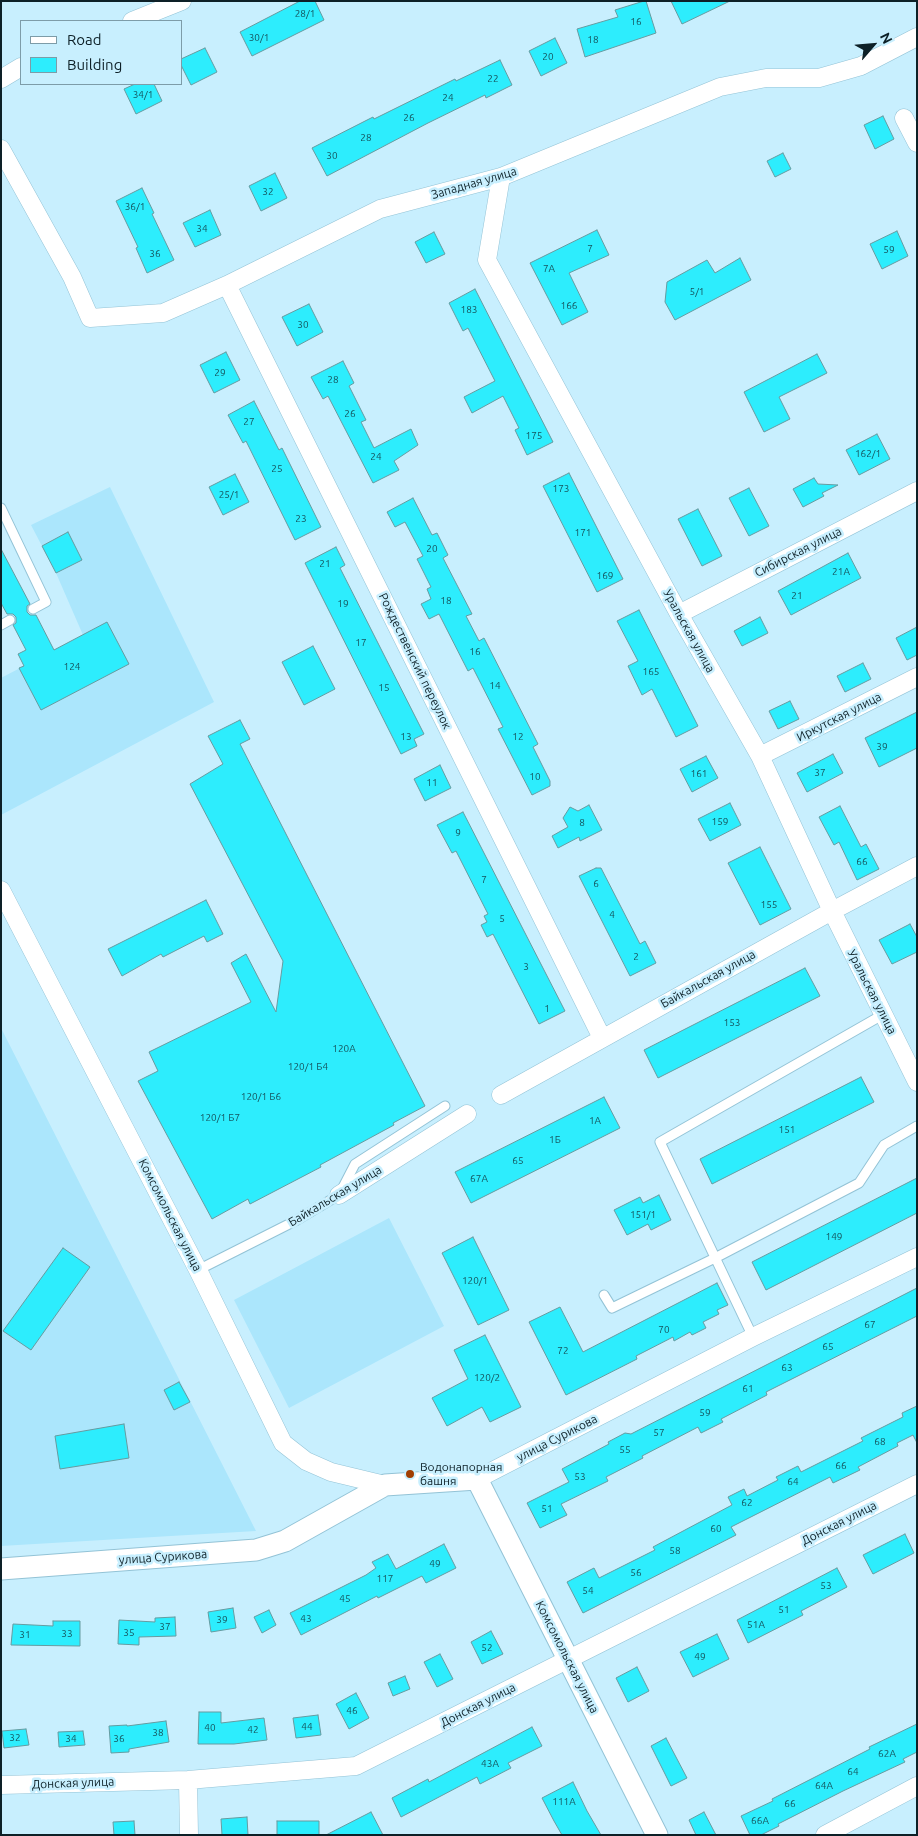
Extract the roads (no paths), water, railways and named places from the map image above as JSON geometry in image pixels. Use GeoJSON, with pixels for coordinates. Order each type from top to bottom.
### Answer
{"type":"FeatureCollection","features":[{"type":"Feature","properties":{"kind":"street"},"geometry":{"type":"LineString","coordinates":[[134,20],[182,1]]}},
{"type":"Feature","properties":{"kind":"street","name":"Западная улица"},"geometry":{"type":"LineString","coordinates":[[1,149],[72,277],[90,318],[163,314],[227,285],[380,209],[501,178],[720,87],[766,78],[819,78],[861,66],[917,37]]}},
{"type":"Feature","properties":{"kind":"street"},"geometry":{"type":"LineString","coordinates":[[1,78],[20,68]]}},
{"type":"Feature","properties":{"kind":"street"},"geometry":{"type":"LineString","coordinates":[[904,118],[917,144]]}},
{"type":"Feature","properties":{"kind":"street","name":"Уральская улица"},"geometry":{"type":"LineString","coordinates":[[501,178],[487,260],[679,614],[760,756],[832,911],[917,1082]]}},
{"type":"Feature","properties":{"kind":"street","name":"Рождественский переулок"},"geometry":{"type":"LineString","coordinates":[[227,285],[602,1038]]}},
{"type":"Feature","properties":{"kind":"street","name":"Сибирская улица"},"geometry":{"type":"LineString","coordinates":[[679,614],[917,491]]}},
{"type":"Feature","properties":{"kind":"street","name":"Иркутская улица"},"geometry":{"type":"LineString","coordinates":[[760,756],[917,678]]}},
{"type":"Feature","properties":{"kind":"street","name":"Байкальская улица"},"geometry":{"type":"LineString","coordinates":[[501,1095],[832,911],[917,866]]}},
{"type":"Feature","properties":{"kind":"street","name":"Комсомольская улица"},"geometry":{"type":"LineString","coordinates":[[1,890],[198,1270],[283,1443],[306,1461],[331,1472],[385,1485]]}},
{"type":"Feature","properties":{"kind":"street","name":"Байкальская улица"},"geometry":{"type":"LineString","coordinates":[[339,1195],[467,1114]]}},
{"type":"Feature","properties":{"kind":"street","name":"улица Сурикова"},"geometry":{"type":"LineString","coordinates":[[1,1569],[256,1550],[284,1541],[385,1485],[477,1479],[753,1337],[917,1257]]}},
{"type":"Feature","properties":{"kind":"street","name":"Комсомольская улица"},"geometry":{"type":"LineString","coordinates":[[477,1479],[657,1835]]}},
{"type":"Feature","properties":{"kind":"street","name":"Донская улица"},"geometry":{"type":"LineString","coordinates":[[1,1785],[188,1780],[356,1766],[917,1484]]}},
{"type":"Feature","properties":{"kind":"street"},"geometry":{"type":"LineString","coordinates":[[188,1780],[189,1835]]}},
{"type":"Feature","properties":{"kind":"street"},"geometry":{"type":"LineString","coordinates":[[825,1835],[917,1786]]}},
{"type":"Feature","properties":{"kind":"lane"},"geometry":{"type":"LineString","coordinates":[[1,508],[46,602],[33,609]]}},
{"type":"Feature","properties":{"kind":"lane"},"geometry":{"type":"LineString","coordinates":[[1,625],[10,620]]}},
{"type":"Feature","properties":{"kind":"lane"},"geometry":{"type":"LineString","coordinates":[[753,1337],[660,1142],[884,1014]]}},
{"type":"Feature","properties":{"kind":"lane"},"geometry":{"type":"LineString","coordinates":[[339,1195],[355,1164],[445,1106]]}},
{"type":"Feature","properties":{"kind":"lane"},"geometry":{"type":"LineString","coordinates":[[604,1294],[612,1308],[715,1258],[859,1183],[884,1145],[917,1126]]}},
{"type":"Feature","properties":{"kind":"lane","name":"Байкальская улица"},"geometry":{"type":"LineString","coordinates":[[198,1270],[297,1220],[339,1195]]}},
{"type":"Feature","properties":{"kind":"place","name":"Водонапорная башня"},"geometry":{"type":"Point","coordinates":[410,1474]}}]}
